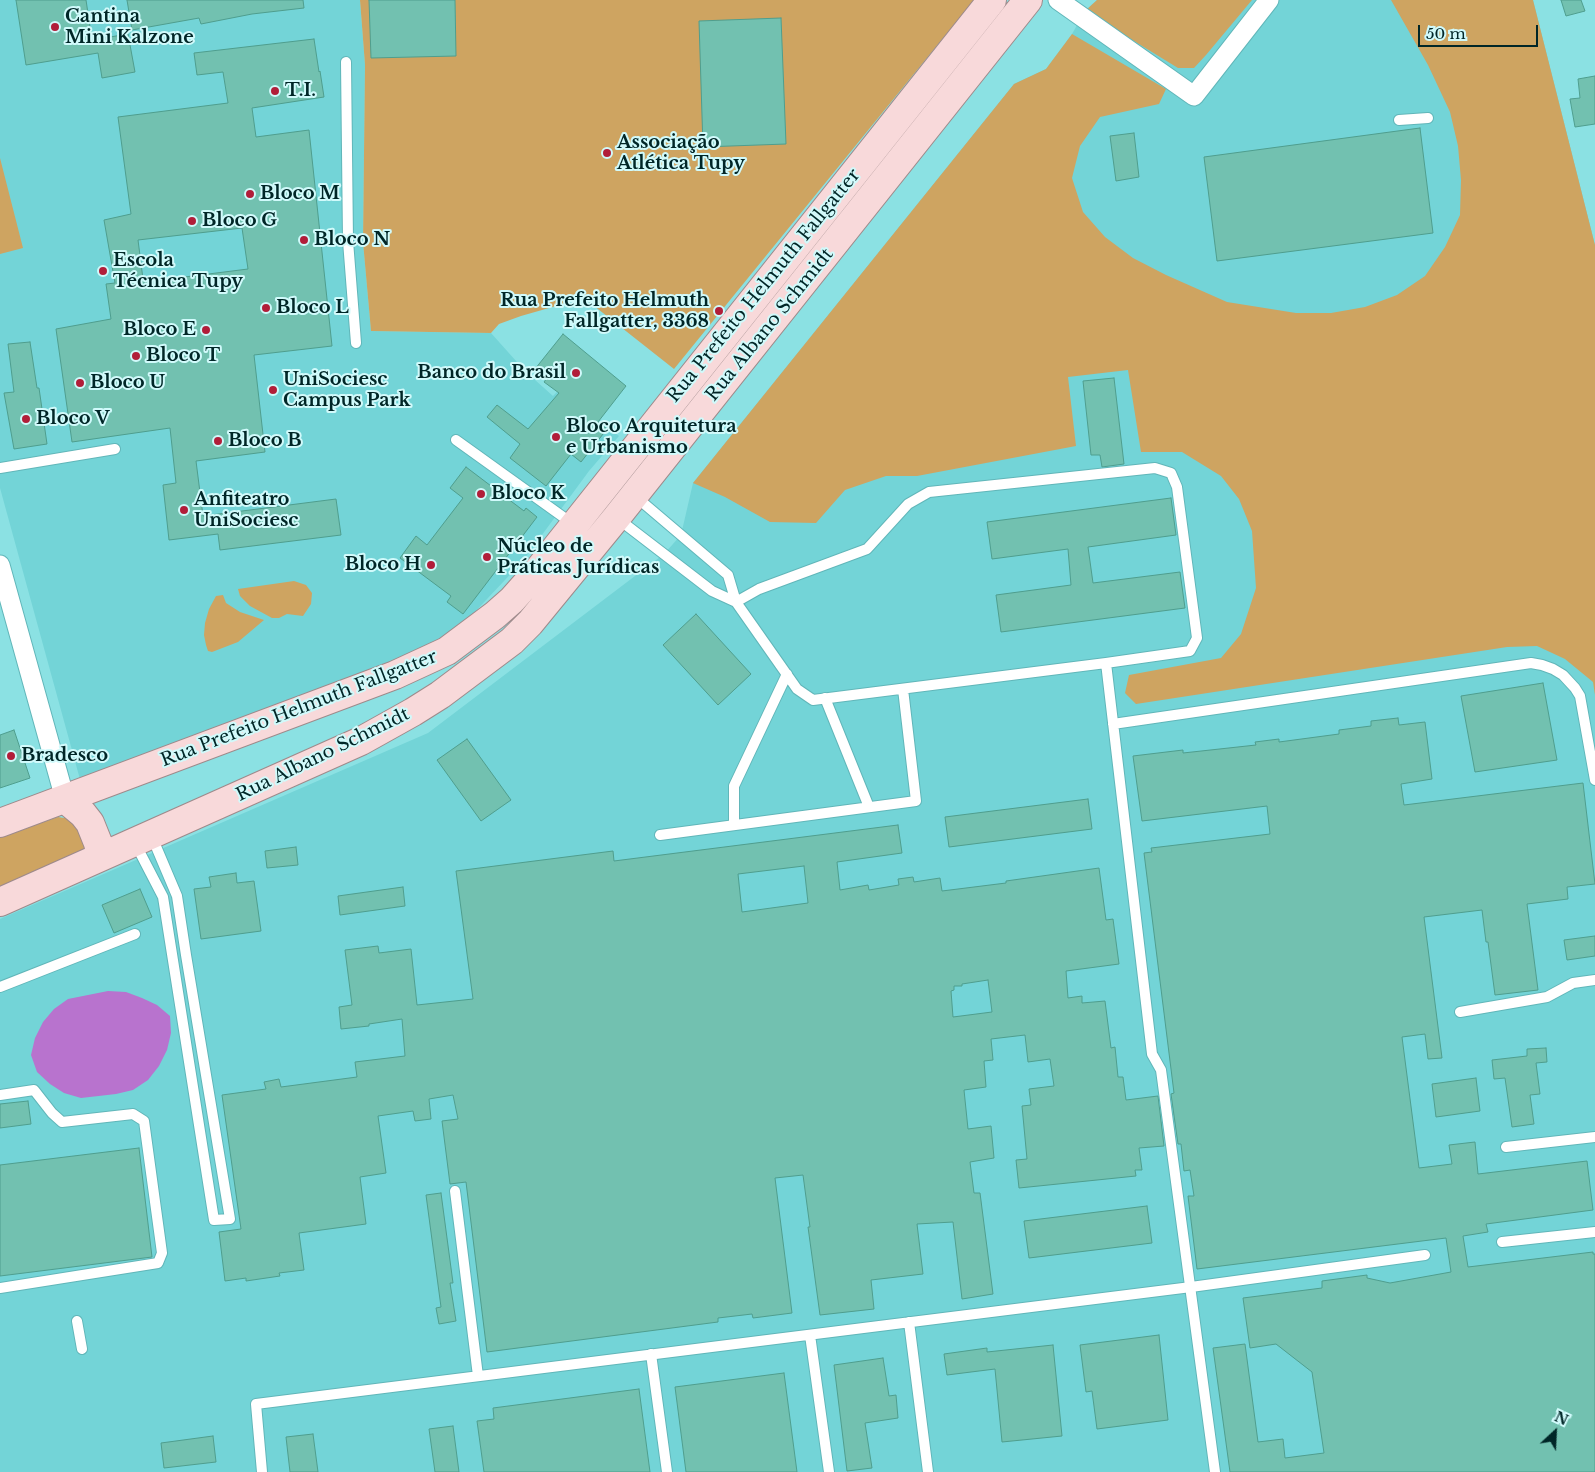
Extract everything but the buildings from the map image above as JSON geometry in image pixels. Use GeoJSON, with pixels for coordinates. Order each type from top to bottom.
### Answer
{"type":"FeatureCollection","features":[{"type":"Feature","properties":{"kind":"main road","name":"Rua Prefeito Helmuth Fallgatter"},"geometry":{"type":"LineString","coordinates":[[0,824],[395,675],[447,650],[470,635],[512,600],[536,573],[992,0]]}},
{"type":"Feature","properties":{"kind":"main road","name":"Rua Albano Schmidt"},"geometry":{"type":"LineString","coordinates":[[0,902],[352,745],[440,695],[496,653],[530,623],[616,518],[1028,0]]}},
{"type":"Feature","properties":{"kind":"main road"},"geometry":{"type":"LineString","coordinates":[[65,799],[83,814],[90,823],[98,843],[100,857]]}},
{"type":"Feature","properties":{"kind":"street"},"geometry":{"type":"LineString","coordinates":[[1058,0],[1194,96],[1269,0]]}},
{"type":"Feature","properties":{"kind":"street"},"geometry":{"type":"LineString","coordinates":[[0,564],[65,799]]}},
{"type":"Feature","properties":{"kind":"lane"},"geometry":{"type":"LineString","coordinates":[[346,62],[348,241],[356,343]]}},
{"type":"Feature","properties":{"kind":"lane"},"geometry":{"type":"LineString","coordinates":[[1399,120],[1428,118]]}},
{"type":"Feature","properties":{"kind":"lane"},"geometry":{"type":"LineString","coordinates":[[456,440],[574,525]]}},
{"type":"Feature","properties":{"kind":"lane"},"geometry":{"type":"LineString","coordinates":[[0,468],[115,449]]}},
{"type":"Feature","properties":{"kind":"lane"},"geometry":{"type":"LineString","coordinates":[[634,495],[728,575],[736,602],[797,689],[813,700],[1106,663],[1190,650],[1198,638],[1177,487],[1171,473],[1155,468],[929,492],[908,504],[867,549],[759,589],[736,602]]}},
{"type":"Feature","properties":{"kind":"lane"},"geometry":{"type":"LineString","coordinates":[[616,518],[712,590],[736,602]]}},
{"type":"Feature","properties":{"kind":"lane"},"geometry":{"type":"LineString","coordinates":[[1106,663],[1152,1054],[1162,1070],[1215,1472]]}},
{"type":"Feature","properties":{"kind":"lane"},"geometry":{"type":"LineString","coordinates":[[1113,724],[1531,664],[1548,667],[1563,675],[1580,696],[1595,780]]}},
{"type":"Feature","properties":{"kind":"lane"},"geometry":{"type":"LineString","coordinates":[[734,825],[734,786],[787,674]]}},
{"type":"Feature","properties":{"kind":"lane"},"geometry":{"type":"LineString","coordinates":[[660,835],[916,801],[902,689]]}},
{"type":"Feature","properties":{"kind":"lane"},"geometry":{"type":"LineString","coordinates":[[825,698],[869,807]]}},
{"type":"Feature","properties":{"kind":"lane"},"geometry":{"type":"LineString","coordinates":[[143,838],[178,896],[230,1219],[214,1220],[162,897],[143,838]]}},
{"type":"Feature","properties":{"kind":"lane"},"geometry":{"type":"LineString","coordinates":[[0,987],[134,934]]}},
{"type":"Feature","properties":{"kind":"lane"},"geometry":{"type":"LineString","coordinates":[[1460,1012],[1547,997],[1573,984],[1595,980]]}},
{"type":"Feature","properties":{"kind":"lane"},"geometry":{"type":"LineString","coordinates":[[0,1094],[34,1090],[52,1113],[62,1122],[132,1114],[144,1121],[162,1253],[158,1263],[0,1288]]}},
{"type":"Feature","properties":{"kind":"lane"},"geometry":{"type":"LineString","coordinates":[[1506,1147],[1595,1137]]}},
{"type":"Feature","properties":{"kind":"lane"},"geometry":{"type":"LineString","coordinates":[[455,1191],[478,1376]]}},
{"type":"Feature","properties":{"kind":"lane"},"geometry":{"type":"LineString","coordinates":[[1502,1242],[1595,1232]]}},
{"type":"Feature","properties":{"kind":"lane"},"geometry":{"type":"LineString","coordinates":[[262,1472],[256,1404],[1191,1287],[1425,1255]]}},
{"type":"Feature","properties":{"kind":"lane"},"geometry":{"type":"LineString","coordinates":[[76,1321],[82,1349]]}},
{"type":"Feature","properties":{"kind":"lane"},"geometry":{"type":"LineString","coordinates":[[909,1322],[928,1472]]}},
{"type":"Feature","properties":{"kind":"lane"},"geometry":{"type":"LineString","coordinates":[[810,1335],[829,1472]]}},
{"type":"Feature","properties":{"kind":"lane"},"geometry":{"type":"LineString","coordinates":[[651,1354],[667,1472]]}},
{"type":"Feature","properties":{"kind":"shaded area","name":"UniSociesc Campus Park"},"geometry":{"type":"Polygon","coordinates":[[[0,0],[360,0],[365,65],[363,242],[371,331],[491,333],[525,371],[553,396],[561,388],[619,436],[589,471],[522,562],[452,636],[420,653],[81,783],[0,488],[0,0]]]}},
{"type":"Feature","properties":{"kind":"shaded area","name":"Associação Atlética Tupy"},"geometry":{"type":"Polygon","coordinates":[[[360,0],[974,0],[674,369],[584,298],[499,324],[491,333],[371,331],[363,242],[365,65],[360,0]]]}},
{"type":"Feature","properties":{"kind":"shaded area"},"geometry":{"type":"Polygon","coordinates":[[[1097,0],[1533,0],[1595,245],[1595,1472],[0,1472],[0,919],[428,733],[664,554],[681,535],[693,483],[1014,84],[1046,69],[1072,34],[1085,11],[1097,0]]]}},
{"type":"Feature","properties":{"kind":"shaded area"},"geometry":{"type":"Polygon","coordinates":[[[1097,0],[1252,0],[1194,68],[1178,68],[1085,11],[1097,0]]]}},
{"type":"Feature","properties":{"kind":"shaded area"},"geometry":{"type":"Polygon","coordinates":[[[1391,0],[1533,0],[1595,245],[1595,695],[1593,682],[1565,659],[1537,646],[1507,647],[1136,704],[1125,693],[1129,675],[1221,658],[1241,634],[1256,588],[1252,531],[1239,499],[1221,476],[1182,452],[1141,452],[1128,370],[1068,377],[1076,446],[917,476],[886,476],[845,490],[816,523],[770,522],[725,497],[693,483],[1014,84],[1046,69],[1072,34],[1166,89],[1159,104],[1100,117],[1080,146],[1072,178],[1083,212],[1105,237],[1133,258],[1227,302],[1296,313],[1331,313],[1365,307],[1397,295],[1425,276],[1445,247],[1460,215],[1461,180],[1458,146],[1450,112],[1428,65],[1391,0]]]}},
{"type":"Feature","properties":{"kind":"shaded area"},"geometry":{"type":"Polygon","coordinates":[[[0,158],[23,248],[0,254],[0,158]]]}},
{"type":"Feature","properties":{"kind":"shaded area"},"geometry":{"type":"Polygon","coordinates":[[[294,581],[306,585],[312,593],[311,604],[303,616],[287,614],[279,618],[272,618],[250,606],[240,596],[238,589],[294,581]]]}},
{"type":"Feature","properties":{"kind":"shaded area"},"geometry":{"type":"Polygon","coordinates":[[[223,595],[226,603],[240,612],[264,620],[238,642],[212,652],[208,651],[206,645],[204,635],[205,623],[209,609],[216,596],[223,595]]]}},
{"type":"Feature","properties":{"kind":"shaded area"},"geometry":{"type":"Polygon","coordinates":[[[58,817],[71,819],[86,839],[85,851],[0,895],[0,837],[58,817]]]}},
{"type":"Feature","properties":{"kind":"shaded area"},"geometry":{"type":"Polygon","coordinates":[[[108,991],[126,992],[142,998],[157,1005],[170,1016],[171,1033],[167,1050],[159,1066],[148,1080],[133,1090],[81,1098],[64,1093],[37,1072],[31,1055],[35,1038],[43,1022],[54,1009],[68,999],[108,991]]]}},
{"type":"Feature","properties":{"kind":"place","name":"Cantina Mini Kalzone"},"geometry":{"type":"Point","coordinates":[55,27]}},
{"type":"Feature","properties":{"kind":"place","name":"T.I."},"geometry":{"type":"Point","coordinates":[275,91]}},
{"type":"Feature","properties":{"kind":"place","name":"Associação Atlética Tupy"},"geometry":{"type":"Point","coordinates":[607,153]}},
{"type":"Feature","properties":{"kind":"place","name":"Bloco M"},"geometry":{"type":"Point","coordinates":[250,194]}},
{"type":"Feature","properties":{"kind":"place","name":"Bloco G"},"geometry":{"type":"Point","coordinates":[192,221]}},
{"type":"Feature","properties":{"kind":"place","name":"Bloco N"},"geometry":{"type":"Point","coordinates":[304,240]}},
{"type":"Feature","properties":{"kind":"place","name":"Escola Técnica Tupy"},"geometry":{"type":"Point","coordinates":[103,271]}},
{"type":"Feature","properties":{"kind":"place","name":"Bloco L"},"geometry":{"type":"Point","coordinates":[266,308]}},
{"type":"Feature","properties":{"kind":"place","name":"Rua Prefeito Helmuth Fallgatter, 3368"},"geometry":{"type":"Point","coordinates":[719,311]}},
{"type":"Feature","properties":{"kind":"place","name":"Bloco E"},"geometry":{"type":"Point","coordinates":[206,330]}},
{"type":"Feature","properties":{"kind":"place","name":"Bloco T"},"geometry":{"type":"Point","coordinates":[136,356]}},
{"type":"Feature","properties":{"kind":"place","name":"Banco do Brasil"},"geometry":{"type":"Point","coordinates":[576,373]}},
{"type":"Feature","properties":{"kind":"place","name":"Bloco U"},"geometry":{"type":"Point","coordinates":[80,383]}},
{"type":"Feature","properties":{"kind":"place","name":"UniSociesc Campus Park"},"geometry":{"type":"Point","coordinates":[273,390]}},
{"type":"Feature","properties":{"kind":"place","name":"Bloco V"},"geometry":{"type":"Point","coordinates":[26,419]}},
{"type":"Feature","properties":{"kind":"place","name":"Bloco Arquitetura e Urbanismo"},"geometry":{"type":"Point","coordinates":[556,437]}},
{"type":"Feature","properties":{"kind":"place","name":"Bloco B"},"geometry":{"type":"Point","coordinates":[218,441]}},
{"type":"Feature","properties":{"kind":"place","name":"Bloco K"},"geometry":{"type":"Point","coordinates":[481,494]}},
{"type":"Feature","properties":{"kind":"place","name":"Anfiteatro UniSociesc"},"geometry":{"type":"Point","coordinates":[184,510]}},
{"type":"Feature","properties":{"kind":"place","name":"Núcleo de Práticas Jurídicas"},"geometry":{"type":"Point","coordinates":[487,557]}},
{"type":"Feature","properties":{"kind":"place","name":"Bloco H"},"geometry":{"type":"Point","coordinates":[431,565]}},
{"type":"Feature","properties":{"kind":"place","name":"Bradesco"},"geometry":{"type":"Point","coordinates":[11,756]}}]}
